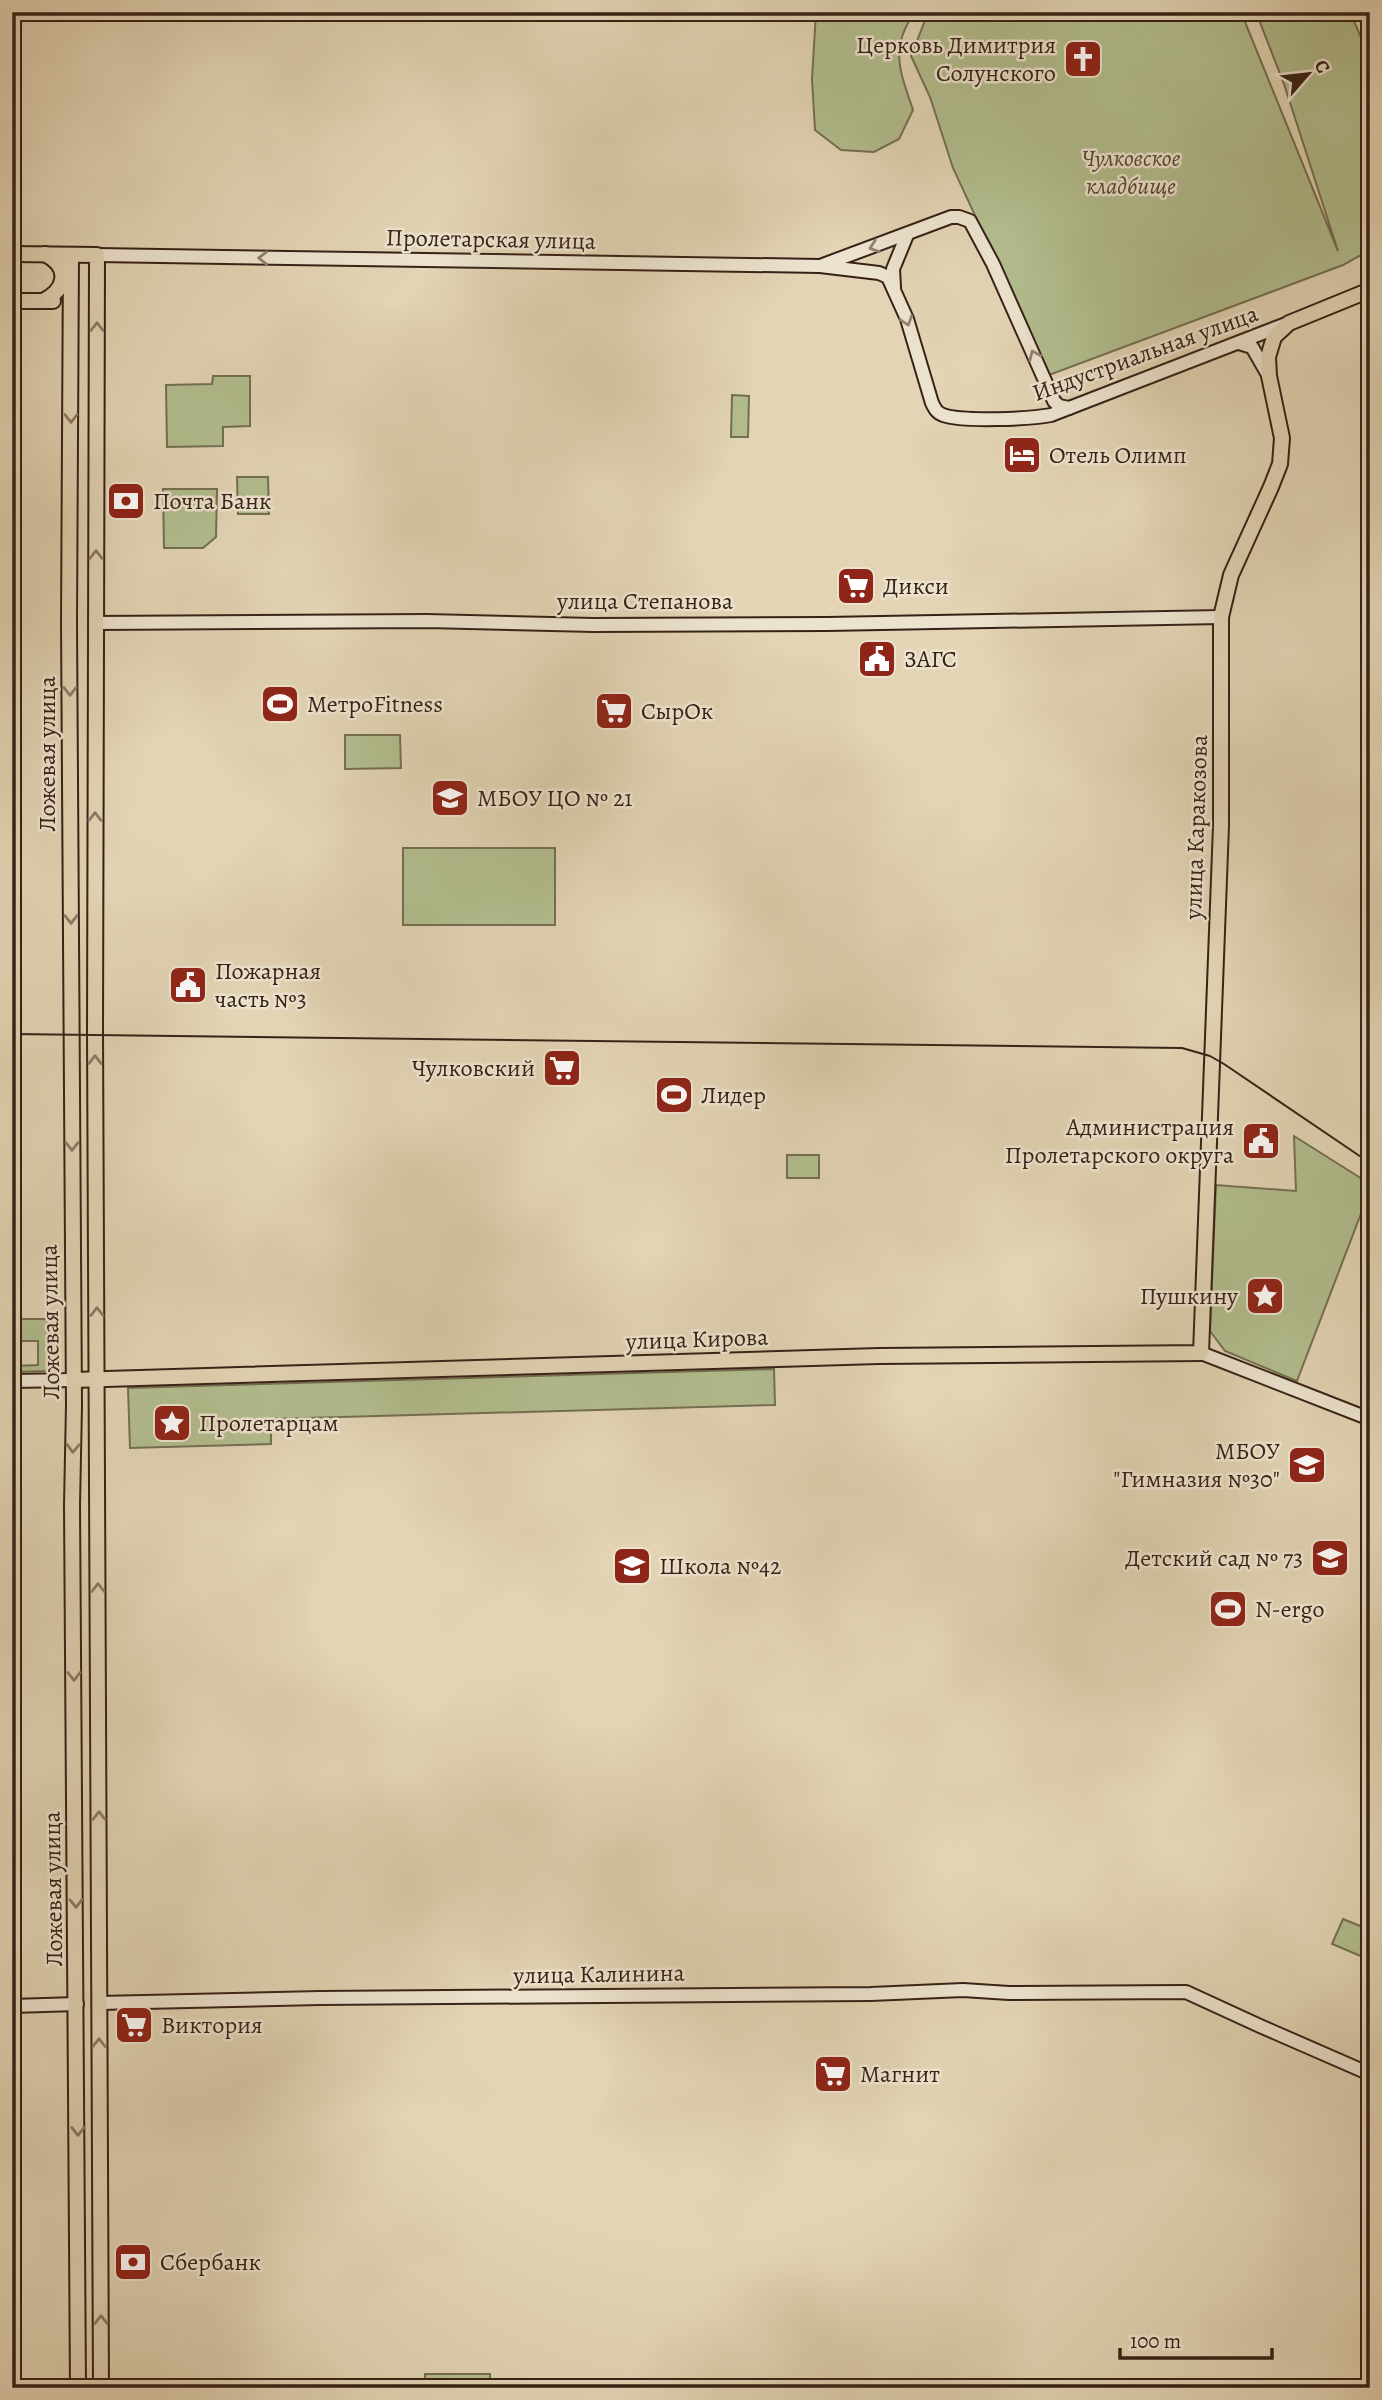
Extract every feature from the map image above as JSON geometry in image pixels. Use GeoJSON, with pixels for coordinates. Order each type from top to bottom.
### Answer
{"type":"FeatureCollection","features":[{"type":"Feature","properties":{"kind":"main road","name":"Пролетарская улица"},"geometry":{"type":"LineString","coordinates":[[12,254],[97,255]]}},
{"type":"Feature","properties":{"kind":"main road"},"geometry":{"type":"LineString","coordinates":[[43,301],[59,291],[62,284],[60,266],[45,254]]}},
{"type":"Feature","properties":{"kind":"main road","name":"Ложевая улица"},"geometry":{"type":"LineString","coordinates":[[71,255],[69,623],[78,2388]]}},
{"type":"Feature","properties":{"kind":"main road","name":"Ложевая улица"},"geometry":{"type":"LineString","coordinates":[[97,255],[95,860],[101,2388]]}},
{"type":"Feature","properties":{"kind":"main road"},"geometry":{"type":"LineString","coordinates":[[1289,323],[1370,290]]}},
{"type":"Feature","properties":{"kind":"main road"},"geometry":{"type":"LineString","coordinates":[[12,301],[72,301]]}},
{"type":"Feature","properties":{"kind":"main road","name":"улица Каракозова"},"geometry":{"type":"LineString","coordinates":[[1201,1353],[1221,826],[1221,617],[1231,575],[1280,464],[1280,427],[1269,376],[1268,357],[1271,344],[1281,329],[1289,323]]}},
{"type":"Feature","properties":{"kind":"main road","name":"улица Степанова"},"geometry":{"type":"LineString","coordinates":[[69,623],[95,623]]}},
{"type":"Feature","properties":{"kind":"main road"},"geometry":{"type":"LineString","coordinates":[[70,860],[95,860]]}},
{"type":"Feature","properties":{"kind":"main road","name":"улица Кирова"},"geometry":{"type":"LineString","coordinates":[[73,1380],[879,1356],[1201,1353]]}},
{"type":"Feature","properties":{"kind":"main road","name":"улица Калинина"},"geometry":{"type":"LineString","coordinates":[[77,2004],[99,2003]]}},
{"type":"Feature","properties":{"kind":"street","name":"Пролетарская улица"},"geometry":{"type":"LineString","coordinates":[[97,255],[820,265],[951,217],[961,218],[970,222],[993,264],[1054,401],[1059,406],[1069,408]]}},
{"type":"Feature","properties":{"kind":"street"},"geometry":{"type":"LineString","coordinates":[[894,287],[893,269],[907,235]]}},
{"type":"Feature","properties":{"kind":"street"},"geometry":{"type":"LineString","coordinates":[[820,265],[878,273],[888,277],[894,287]]}},
{"type":"Feature","properties":{"kind":"street","name":"Индустриальная улица"},"geometry":{"type":"LineString","coordinates":[[894,287],[936,411],[942,415],[956,417],[1042,417],[1289,323]]}},
{"type":"Feature","properties":{"kind":"street"},"geometry":{"type":"LineString","coordinates":[[1238,343],[1252,347],[1269,376]]}},
{"type":"Feature","properties":{"kind":"street","name":"улица Степанова"},"geometry":{"type":"LineString","coordinates":[[95,623],[427,621],[594,625],[827,624],[1221,617]]}},
{"type":"Feature","properties":{"kind":"street","name":"улица Кирова"},"geometry":{"type":"LineString","coordinates":[[1201,1353],[1370,1419]]}},
{"type":"Feature","properties":{"kind":"street","name":"улица Кирова"},"geometry":{"type":"LineString","coordinates":[[12,1381],[73,1380]]}},
{"type":"Feature","properties":{"kind":"street","name":"улица Калинина"},"geometry":{"type":"LineString","coordinates":[[99,2003],[320,1998],[871,1994],[963,1990],[1009,1993],[1186,1992],[1370,2074]]}},
{"type":"Feature","properties":{"kind":"street","name":"улица Калинина"},"geometry":{"type":"LineString","coordinates":[[12,2006],[77,2004]]}},
{"type":"Feature","properties":{"kind":"green space"},"geometry":{"type":"Polygon","coordinates":[[[816,12],[915,12],[902,37],[899,60],[913,110],[899,139],[874,152],[841,150],[815,130],[812,79],[816,12]]]}},
{"type":"Feature","properties":{"kind":"green space","name":"Чулковское кладбище"},"geometry":{"type":"Polygon","coordinates":[[[941,12],[1241,12],[1338,251],[1284,84],[1256,12],[1350,12],[1366,49],[1370,46],[1370,250],[1343,265],[1049,375],[953,168],[930,97],[911,56],[926,18],[941,12]]]}},
{"type":"Feature","properties":{"kind":"green space"},"geometry":{"type":"Polygon","coordinates":[[[213,376],[250,376],[250,426],[223,427],[223,446],[167,447],[166,385],[212,384],[213,376]]]}},
{"type":"Feature","properties":{"kind":"green space"},"geometry":{"type":"Polygon","coordinates":[[[732,395],[749,396],[748,437],[731,437],[732,395]]]}},
{"type":"Feature","properties":{"kind":"green space"},"geometry":{"type":"Polygon","coordinates":[[[237,477],[268,477],[269,514],[238,514],[237,477]]]}},
{"type":"Feature","properties":{"kind":"green space"},"geometry":{"type":"Polygon","coordinates":[[[163,489],[217,489],[216,537],[203,548],[164,548],[163,489]]]}},
{"type":"Feature","properties":{"kind":"green space"},"geometry":{"type":"Polygon","coordinates":[[[345,735],[400,735],[401,768],[345,769],[345,735]]]}},
{"type":"Feature","properties":{"kind":"green space"},"geometry":{"type":"Polygon","coordinates":[[[403,848],[555,848],[555,925],[403,925],[403,848]]]}},
{"type":"Feature","properties":{"kind":"green space"},"geometry":{"type":"Polygon","coordinates":[[[1294,1136],[1370,1184],[1297,1381],[1225,1351],[1210,1331],[1216,1185],[1296,1191],[1294,1136]]]}},
{"type":"Feature","properties":{"kind":"green space"},"geometry":{"type":"Polygon","coordinates":[[[787,1155],[819,1155],[819,1178],[787,1178],[787,1155]]]}},
{"type":"Feature","properties":{"kind":"green space"},"geometry":{"type":"Polygon","coordinates":[[[12,1319],[48,1319],[49,1371],[12,1372],[12,1366],[38,1365],[38,1341],[12,1341],[12,1319]]]}},
{"type":"Feature","properties":{"kind":"green space"},"geometry":{"type":"Polygon","coordinates":[[[774,1369],[775,1405],[271,1419],[271,1444],[130,1448],[128,1388],[774,1369]]]}},
{"type":"Feature","properties":{"kind":"green space"},"geometry":{"type":"Polygon","coordinates":[[[1343,1919],[1370,1930],[1370,1960],[1332,1944],[1343,1919]]]}},
{"type":"Feature","properties":{"kind":"green space"},"geometry":{"type":"Polygon","coordinates":[[[425,2374],[490,2374],[490,2388],[425,2388],[425,2374]]]}},
{"type":"Feature","properties":{"kind":"tram line"},"geometry":{"type":"LineString","coordinates":[[12,1034],[1182,1048],[1210,1056],[1224,1064],[1370,1163]]}},
{"type":"Feature","properties":{"kind":"place","name":"Церковь Димитрия Солунского"},"geometry":{"type":"Point","coordinates":[1083,59]}},
{"type":"Feature","properties":{"kind":"place","name":"Отель Олимп"},"geometry":{"type":"Point","coordinates":[1022,455]}},
{"type":"Feature","properties":{"kind":"place","name":"Почта Банк"},"geometry":{"type":"Point","coordinates":[126,501]}},
{"type":"Feature","properties":{"kind":"place","name":"Дикси"},"geometry":{"type":"Point","coordinates":[856,586]}},
{"type":"Feature","properties":{"kind":"place","name":"ЗАГС"},"geometry":{"type":"Point","coordinates":[877,659]}},
{"type":"Feature","properties":{"kind":"place","name":"МетроFitness"},"geometry":{"type":"Point","coordinates":[280,704]}},
{"type":"Feature","properties":{"kind":"place","name":"СырОк"},"geometry":{"type":"Point","coordinates":[614,711]}},
{"type":"Feature","properties":{"kind":"place","name":"МБОУ ЦО № 21"},"geometry":{"type":"Point","coordinates":[450,798]}},
{"type":"Feature","properties":{"kind":"place","name":"Пожарная часть №3"},"geometry":{"type":"Point","coordinates":[188,985]}},
{"type":"Feature","properties":{"kind":"place","name":"Чулковский"},"geometry":{"type":"Point","coordinates":[562,1068]}},
{"type":"Feature","properties":{"kind":"place","name":"Лидер"},"geometry":{"type":"Point","coordinates":[674,1095]}},
{"type":"Feature","properties":{"kind":"place","name":"Администрация Пролетарского округа"},"geometry":{"type":"Point","coordinates":[1261,1141]}},
{"type":"Feature","properties":{"kind":"place","name":"Пушкину"},"geometry":{"type":"Point","coordinates":[1265,1296]}},
{"type":"Feature","properties":{"kind":"place","name":"Пролетарцам"},"geometry":{"type":"Point","coordinates":[172,1423]}},
{"type":"Feature","properties":{"kind":"place","name":"МБОУ \"Гимназия №30\""},"geometry":{"type":"Point","coordinates":[1307,1465]}},
{"type":"Feature","properties":{"kind":"place","name":"Детский сад № 73"},"geometry":{"type":"Point","coordinates":[1330,1558]}},
{"type":"Feature","properties":{"kind":"place","name":"Школа №42"},"geometry":{"type":"Point","coordinates":[632,1566]}},
{"type":"Feature","properties":{"kind":"place","name":"N-ergo"},"geometry":{"type":"Point","coordinates":[1228,1609]}},
{"type":"Feature","properties":{"kind":"place","name":"Виктория"},"geometry":{"type":"Point","coordinates":[134,2025]}},
{"type":"Feature","properties":{"kind":"place","name":"Магнит"},"geometry":{"type":"Point","coordinates":[833,2074]}},
{"type":"Feature","properties":{"kind":"place","name":"Сбербанк"},"geometry":{"type":"Point","coordinates":[133,2262]}}]}
